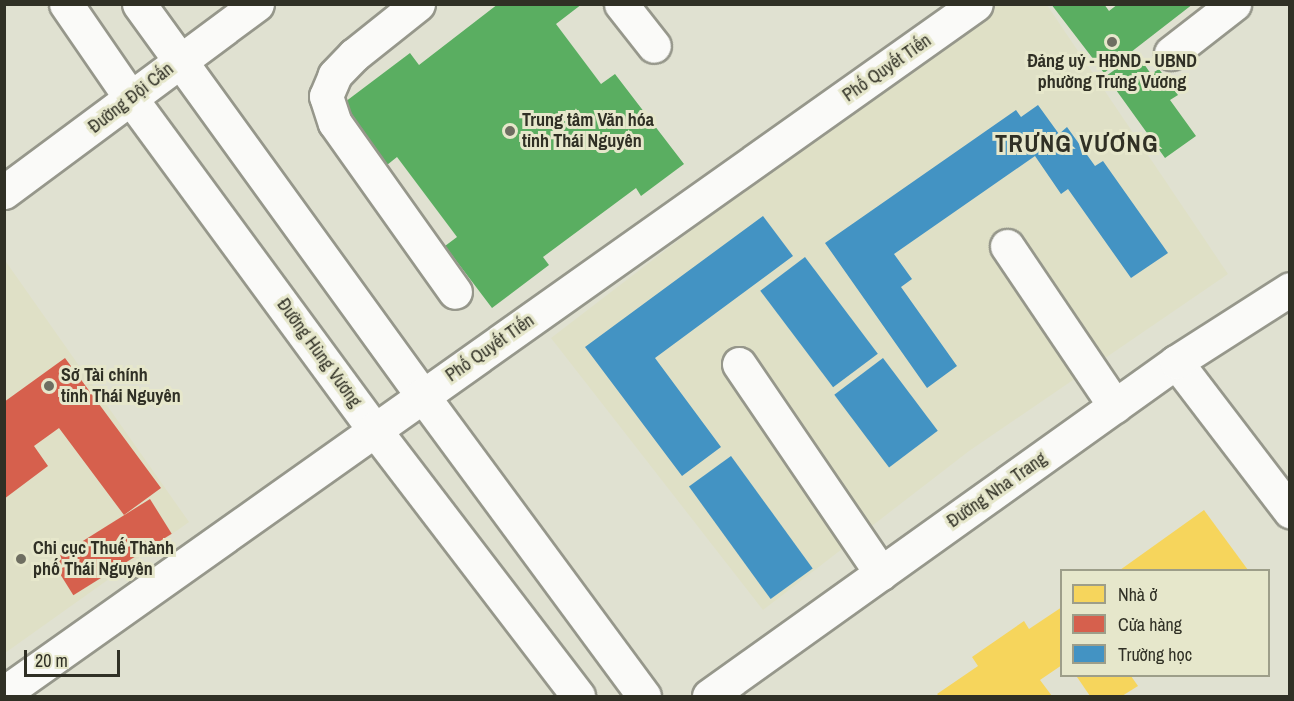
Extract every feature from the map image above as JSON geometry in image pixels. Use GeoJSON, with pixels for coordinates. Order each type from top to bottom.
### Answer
{"type":"FeatureCollection","features":[{"type":"Feature","properties":{"kind":"street","name":"Đường Hùng Vương"},"geometry":{"type":"LineString","coordinates":[[66,4],[132,100],[374,429],[578,696]]}},
{"type":"Feature","properties":{"kind":"street"},"geometry":{"type":"LineString","coordinates":[[140,4],[422,396],[644,696]]}},
{"type":"Feature","properties":{"kind":"street","name":"Đường Đội Cấn"},"geometry":{"type":"LineString","coordinates":[[4,192],[132,100],[181,60],[257,4]]}},
{"type":"Feature","properties":{"kind":"street"},"geometry":{"type":"LineString","coordinates":[[418,4],[354,55],[335,75],[326,96],[335,123],[454,292]]}},
{"type":"Feature","properties":{"kind":"street"},"geometry":{"type":"LineString","coordinates":[[621,4],[654,46]]}},
{"type":"Feature","properties":{"kind":"street","name":"Phố Quyết Tiến"},"geometry":{"type":"LineString","coordinates":[[4,693],[976,4]]}},
{"type":"Feature","properties":{"kind":"street"},"geometry":{"type":"LineString","coordinates":[[1171,53],[1234,4]]}},
{"type":"Feature","properties":{"kind":"street"},"geometry":{"type":"LineString","coordinates":[[1007,246],[1115,406]]}},
{"type":"Feature","properties":{"kind":"street","name":"Đường Nha Trang"},"geometry":{"type":"LineString","coordinates":[[709,696],[1176,362],[1290,289]]}},
{"type":"Feature","properties":{"kind":"street"},"geometry":{"type":"LineString","coordinates":[[1176,362],[1290,511]]}},
{"type":"Feature","properties":{"kind":"street"},"geometry":{"type":"LineString","coordinates":[[739,364],[881,573]]}},
{"type":"Feature","properties":{"kind":"shaded area"},"geometry":{"type":"Polygon","coordinates":[[[997,5],[1047,5],[1228,274],[969,451],[763,610],[551,338],[757,180],[997,5]]]}},
{"type":"Feature","properties":{"kind":"shaded area","name":"Sở Tài chính tỉnh Thái Nguyên"},"geometry":{"type":"Polygon","coordinates":[[[4,259],[189,522],[5,653],[4,653],[4,259]]]}},
{"type":"Feature","properties":{"kind":"building: Nhà ở"},"geometry":{"type":"Polygon","coordinates":[[[1204,510],[1247,569],[1121,569],[1204,510]]]}},
{"type":"Feature","properties":{"kind":"building: Nhà ở"},"geometry":{"type":"Polygon","coordinates":[[[1060,608],[1060,666],[1040,680],[1052,696],[939,696],[937,694],[978,666],[972,657],[1024,621],[1029,629],[1060,608]]]}},
{"type":"Feature","properties":{"kind":"building: Nhà ở"},"geometry":{"type":"Polygon","coordinates":[[[1077,677],[1132,677],[1138,686],[1122,696],[1090,696],[1077,677]]]}},
{"type":"Feature","properties":{"kind":"building: Cửa hàng"},"geometry":{"type":"Polygon","coordinates":[[[65,358],[161,488],[124,515],[59,428],[34,446],[48,466],[4,499],[4,402],[65,358]]]}},
{"type":"Feature","properties":{"kind":"building: Cửa hàng"},"geometry":{"type":"Polygon","coordinates":[[[150,499],[172,534],[73,595],[52,560],[150,499]]]}},
{"type":"Feature","properties":{"kind":"building: Trường học"},"geometry":{"type":"Polygon","coordinates":[[[1038,105],[1059,134],[1067,127],[1095,166],[1103,161],[1168,253],[1131,278],[1068,189],[1061,194],[1035,156],[894,254],[912,279],[901,287],[957,366],[927,388],[825,243],[1016,110],[1021,117],[1038,105]]]}},
{"type":"Feature","properties":{"kind":"building: Trường học"},"geometry":{"type":"Polygon","coordinates":[[[763,216],[793,256],[655,358],[721,447],[682,476],[585,347],[763,216]]]}},
{"type":"Feature","properties":{"kind":"building: Trường học"},"geometry":{"type":"Polygon","coordinates":[[[805,257],[878,354],[833,387],[760,291],[805,257]]]}},
{"type":"Feature","properties":{"kind":"building: Trường học"},"geometry":{"type":"Polygon","coordinates":[[[883,358],[938,431],[889,467],[834,395],[883,358]]]}},
{"type":"Feature","properties":{"kind":"building: Trường học"},"geometry":{"type":"Polygon","coordinates":[[[731,456],[813,568],[771,599],[689,487],[731,456]]]}},
{"type":"Feature","properties":{"kind":"building: Công cộng","name":"Trung tâm Văn hóa tỉnh Thái Nguyên"},"geometry":{"type":"Polygon","coordinates":[[[498,4],[582,4],[556,24],[601,84],[615,74],[684,164],[641,196],[636,188],[543,257],[549,265],[492,308],[445,246],[457,237],[397,157],[387,165],[341,105],[410,53],[419,65],[498,4]]]}},
{"type":"Feature","properties":{"kind":"building: Công cộng","name":"Đảng uỷ - HĐND - UBND phường Trưng Vương"},"geometry":{"type":"Polygon","coordinates":[[[1051,4],[1104,4],[1109,11],[1118,4],[1193,4],[1104,73],[1051,4]]]}},
{"type":"Feature","properties":{"kind":"building: Công cộng"},"geometry":{"type":"Polygon","coordinates":[[[1137,54],[1151,74],[1159,69],[1178,95],[1170,100],[1196,136],[1165,158],[1106,76],[1137,54]]]}},
{"type":"Feature","properties":{"kind":"place","name":"Đảng uỷ - HĐND - UBND phường Trưng Vương"},"geometry":{"type":"Point","coordinates":[1112,42]}},
{"type":"Feature","properties":{"kind":"place","name":"Trung tâm Văn hóa tỉnh Thái Nguyên"},"geometry":{"type":"Point","coordinates":[510,131]}},
{"type":"Feature","properties":{"kind":"place","name":"Sở Tài chính tỉnh Thái Nguyên"},"geometry":{"type":"Point","coordinates":[49,386]}},
{"type":"Feature","properties":{"kind":"place","name":"Chi cục Thuế Thành phố Thái Nguyên"},"geometry":{"type":"Point","coordinates":[21,559]}},
{"type":"Feature","properties":{"kind":"district","name":"TRƯNG VƯƠNG"},"geometry":{"type":"Point","coordinates":[1077,144]}}]}
